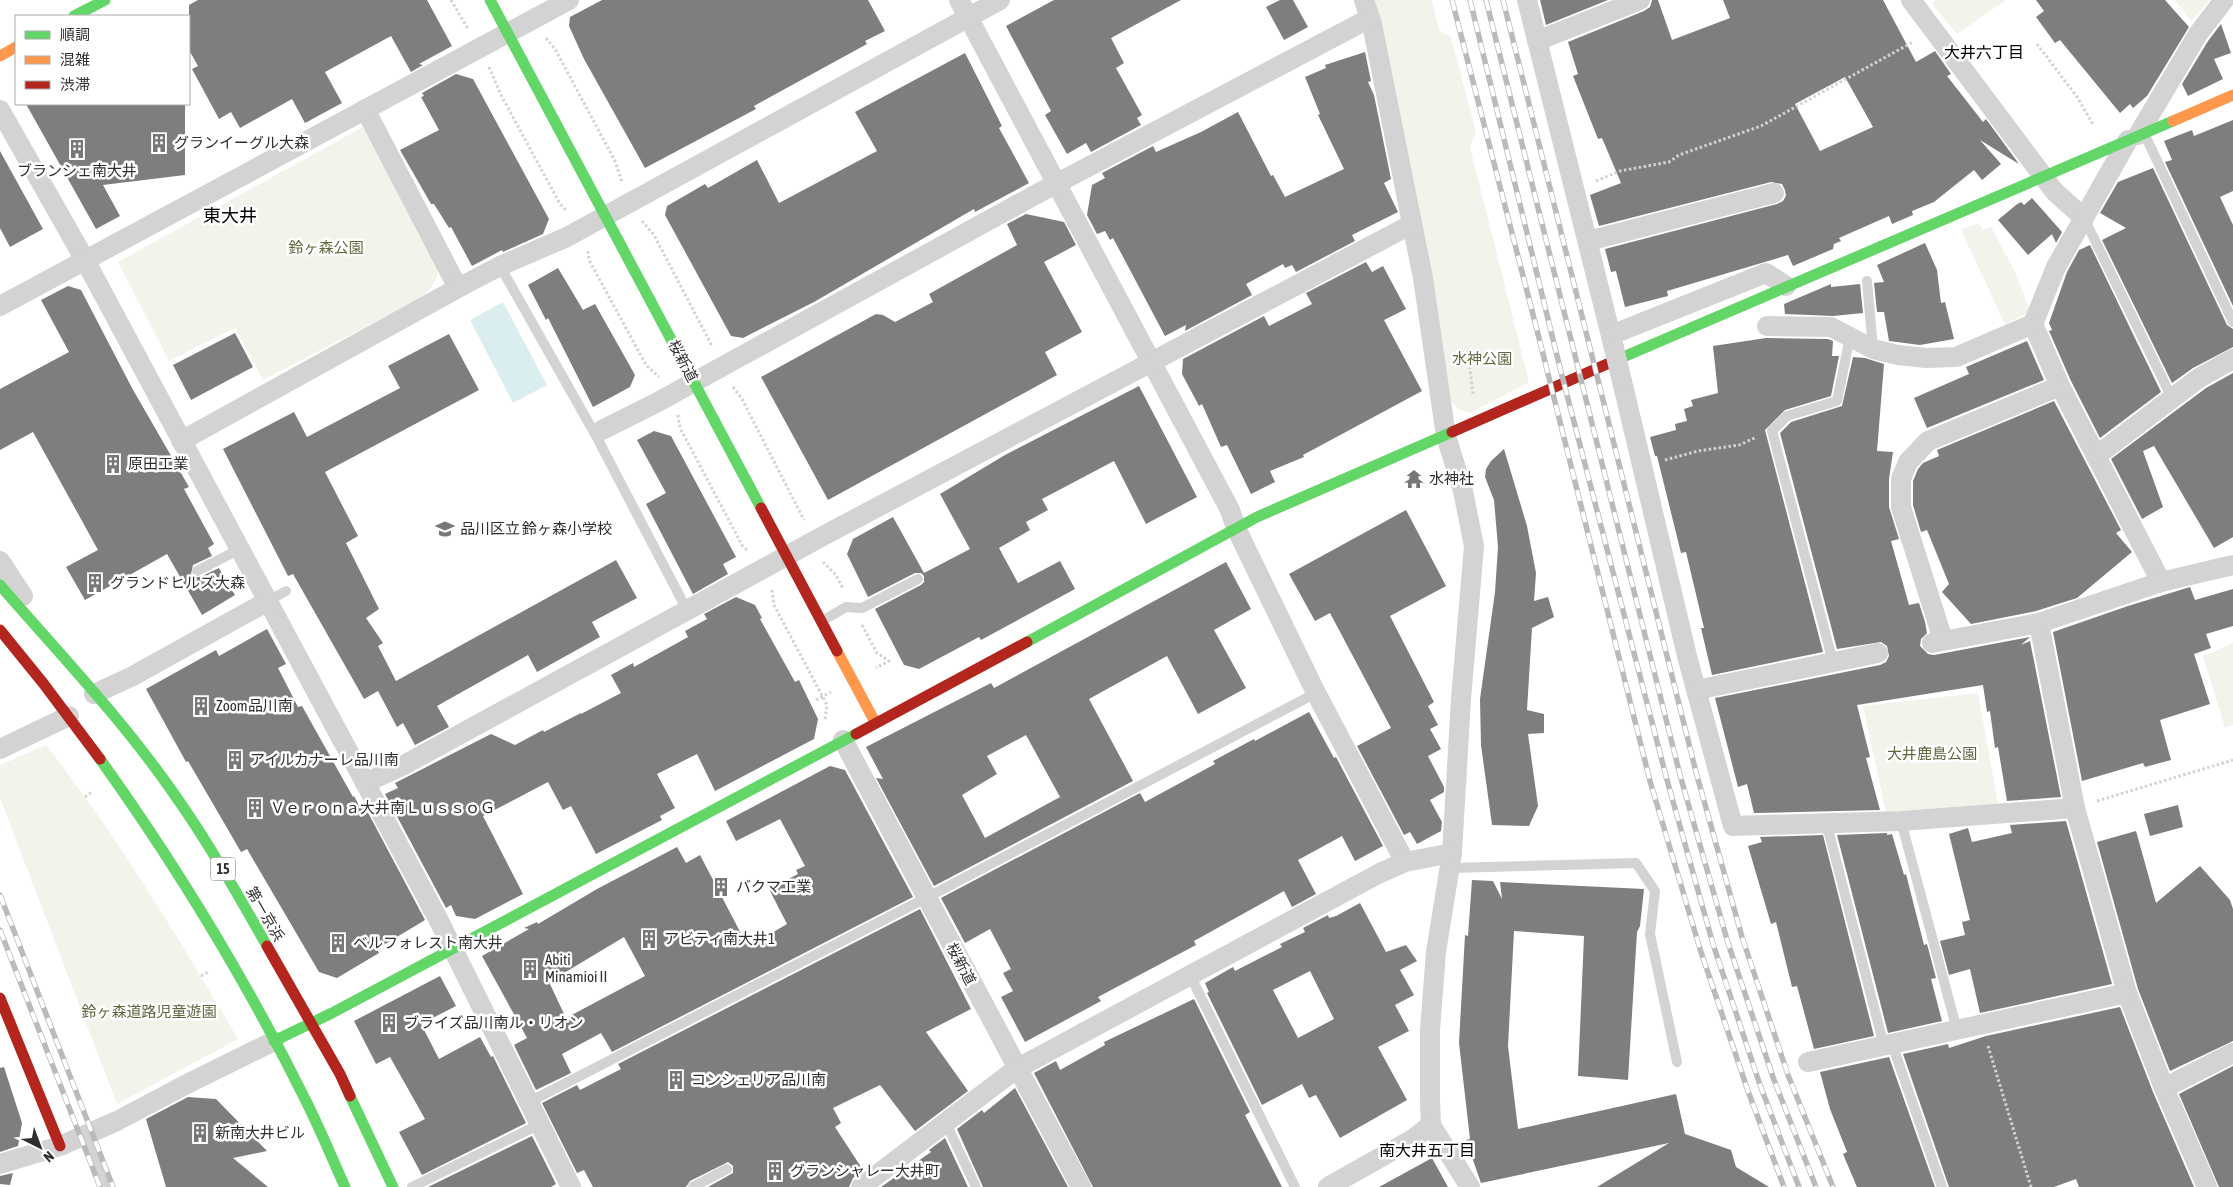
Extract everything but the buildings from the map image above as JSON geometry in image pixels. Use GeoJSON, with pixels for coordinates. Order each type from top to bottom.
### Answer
{"type":"FeatureCollection","features":[{"type":"Feature","properties":{"kind":"main road"},"geometry":{"type":"LineString","coordinates":[[76,15],[105,0]]}},
{"type":"Feature","properties":{"kind":"main road","name":"桜新道"},"geometry":{"type":"LineString","coordinates":[[490,0],[875,722]]}},
{"type":"Feature","properties":{"kind":"main road"},"geometry":{"type":"LineString","coordinates":[[0,56],[15,48]]}},
{"type":"Feature","properties":{"kind":"main road"},"geometry":{"type":"LineString","coordinates":[[274,1041],[311,1024],[452,949],[1257,517],[1786,286],[2233,95]]}},
{"type":"Feature","properties":{"kind":"main road","name":"第一京浜"},"geometry":{"type":"LineString","coordinates":[[0,586],[94,694],[172,790],[199,830],[340,1074],[393,1187]]}},
{"type":"Feature","properties":{"kind":"main road"},"geometry":{"type":"LineString","coordinates":[[0,630],[69,716],[173,864],[274,1041],[301,1092],[345,1187]]}},
{"type":"Feature","properties":{"kind":"main road"},"geometry":{"type":"LineString","coordinates":[[0,998],[60,1146]]}},
{"type":"Feature","properties":{"kind":"street"},"geometry":{"type":"LineString","coordinates":[[0,306],[569,0]]}},
{"type":"Feature","properties":{"kind":"street"},"geometry":{"type":"LineString","coordinates":[[958,0],[1230,510],[1236,528],[1316,693],[1405,862]]}},
{"type":"Feature","properties":{"kind":"street"},"geometry":{"type":"LineString","coordinates":[[181,441],[458,288],[500,266],[567,237],[1000,0]]}},
{"type":"Feature","properties":{"kind":"street"},"geometry":{"type":"LineString","coordinates":[[1527,0],[1613,342],[1696,690],[1733,826],[1827,825],[2075,808]]}},
{"type":"Feature","properties":{"kind":"street"},"geometry":{"type":"LineString","coordinates":[[1537,41],[1640,0]]}},
{"type":"Feature","properties":{"kind":"street"},"geometry":{"type":"LineString","coordinates":[[1911,0],[2045,176],[2055,192],[2084,218]]}},
{"type":"Feature","properties":{"kind":"street"},"geometry":{"type":"LineString","coordinates":[[1767,326],[1831,327],[1873,349],[1898,355],[1956,357],[2033,324],[2056,267],[2084,218],[2137,136],[2198,34],[2224,0]]}},
{"type":"Feature","properties":{"kind":"street"},"geometry":{"type":"LineString","coordinates":[[598,432],[694,382],[1057,184],[1367,9],[1422,278],[1446,436],[1463,491],[1474,546],[1461,699],[1451,861],[1436,952],[1431,1020],[1431,1125],[1470,1187]]}},
{"type":"Feature","properties":{"kind":"street"},"geometry":{"type":"LineString","coordinates":[[365,109],[458,288]]}},
{"type":"Feature","properties":{"kind":"street"},"geometry":{"type":"LineString","coordinates":[[0,110],[85,260],[438,917],[452,949],[571,1187]]}},
{"type":"Feature","properties":{"kind":"street"},"geometry":{"type":"LineString","coordinates":[[1588,241],[1774,193]]}},
{"type":"Feature","properties":{"kind":"street"},"geometry":{"type":"LineString","coordinates":[[365,783],[402,766],[787,556],[1412,224]]}},
{"type":"Feature","properties":{"kind":"street"},"geometry":{"type":"LineString","coordinates":[[1613,342],[1766,272],[1786,286]]}},
{"type":"Feature","properties":{"kind":"street"},"geometry":{"type":"LineString","coordinates":[[2033,324],[2060,386],[2161,582]]}},
{"type":"Feature","properties":{"kind":"street"},"geometry":{"type":"LineString","coordinates":[[2096,456],[2199,378],[2233,359]]}},
{"type":"Feature","properties":{"kind":"street"},"geometry":{"type":"LineString","coordinates":[[2060,386],[1928,441],[1908,462],[1901,479],[1901,507],[1938,642],[2039,623],[2161,582],[2233,565]]}},
{"type":"Feature","properties":{"kind":"street"},"geometry":{"type":"LineString","coordinates":[[0,561],[61,654]]}},
{"type":"Feature","properties":{"kind":"street"},"geometry":{"type":"LineString","coordinates":[[94,694],[131,677],[268,601]]}},
{"type":"Feature","properties":{"kind":"street"},"geometry":{"type":"LineString","coordinates":[[2039,623],[2075,808],[2128,993],[2164,1088],[2207,1187]]}},
{"type":"Feature","properties":{"kind":"street"},"geometry":{"type":"LineString","coordinates":[[1696,690],[1878,653]]}},
{"type":"Feature","properties":{"kind":"street"},"geometry":{"type":"LineString","coordinates":[[0,749],[69,716]]}},
{"type":"Feature","properties":{"kind":"street","name":"桜新道"},"geometry":{"type":"LineString","coordinates":[[843,740],[1016,1069],[1081,1187]]}},
{"type":"Feature","properties":{"kind":"street"},"geometry":{"type":"LineString","coordinates":[[861,1187],[1016,1069],[1380,872],[1405,862],[1451,861]]}},
{"type":"Feature","properties":{"kind":"street"},"geometry":{"type":"LineString","coordinates":[[1808,1062],[2128,993]]}},
{"type":"Feature","properties":{"kind":"street"},"geometry":{"type":"LineString","coordinates":[[0,1164],[60,1146],[117,1121],[274,1041]]}},
{"type":"Feature","properties":{"kind":"street"},"geometry":{"type":"LineString","coordinates":[[2164,1088],[2233,1052]]}},
{"type":"Feature","properties":{"kind":"street"},"geometry":{"type":"LineString","coordinates":[[1328,1187],[1413,1139],[1431,1125]]}},
{"type":"Feature","properties":{"kind":"lane"},"geometry":{"type":"LineString","coordinates":[[2137,136],[2233,322]]}},
{"type":"Feature","properties":{"kind":"lane"},"geometry":{"type":"LineString","coordinates":[[2084,218],[2172,398]]}},
{"type":"Feature","properties":{"kind":"lane"},"geometry":{"type":"LineString","coordinates":[[500,266],[598,432],[687,610]]}},
{"type":"Feature","properties":{"kind":"lane"},"geometry":{"type":"LineString","coordinates":[[1867,281],[1873,349]]}},
{"type":"Feature","properties":{"kind":"lane"},"geometry":{"type":"LineString","coordinates":[[1833,662],[1772,431],[1788,416],[1836,401],[1850,337]]}},
{"type":"Feature","properties":{"kind":"lane"},"geometry":{"type":"LineString","coordinates":[[197,571],[240,549]]}},
{"type":"Feature","properties":{"kind":"lane"},"geometry":{"type":"LineString","coordinates":[[822,621],[846,607],[862,608],[918,578]]}},
{"type":"Feature","properties":{"kind":"lane"},"geometry":{"type":"LineString","coordinates":[[268,601],[286,591]]}},
{"type":"Feature","properties":{"kind":"lane"},"geometry":{"type":"LineString","coordinates":[[529,1102],[926,898],[1316,693]]}},
{"type":"Feature","properties":{"kind":"lane"},"geometry":{"type":"LineString","coordinates":[[1901,821],[1957,1030]]}},
{"type":"Feature","properties":{"kind":"lane"},"geometry":{"type":"LineString","coordinates":[[1827,825],[1888,1045],[1942,1187]]}},
{"type":"Feature","properties":{"kind":"lane"},"geometry":{"type":"LineString","coordinates":[[1451,861],[1636,863],[1655,891],[1650,934],[1677,1062]]}},
{"type":"Feature","properties":{"kind":"lane"},"geometry":{"type":"LineString","coordinates":[[1190,975],[1295,1187]]}},
{"type":"Feature","properties":{"kind":"lane"},"geometry":{"type":"LineString","coordinates":[[946,1123],[976,1187]]}},
{"type":"Feature","properties":{"kind":"lane"},"geometry":{"type":"LineString","coordinates":[[412,1187],[540,1124]]}},
{"type":"Feature","properties":{"kind":"lane"},"geometry":{"type":"LineString","coordinates":[[87,1134],[108,1187]]}},
{"type":"Feature","properties":{"kind":"lane"},"geometry":{"type":"LineString","coordinates":[[693,1187],[727,1169]]}},
{"type":"Feature","properties":{"kind":"path"},"geometry":{"type":"LineString","coordinates":[[451,0],[469,30]]}},
{"type":"Feature","properties":{"kind":"path"},"geometry":{"type":"LineString","coordinates":[[1573,184],[1598,181],[1620,171],[1669,162],[1679,155],[1761,126],[1933,30]]}},
{"type":"Feature","properties":{"kind":"path"},"geometry":{"type":"LineString","coordinates":[[544,35],[555,49],[615,161],[620,179]]}},
{"type":"Feature","properties":{"kind":"path"},"geometry":{"type":"LineString","coordinates":[[2038,44],[2077,96],[2098,133],[2097,153]]}},
{"type":"Feature","properties":{"kind":"path"},"geometry":{"type":"LineString","coordinates":[[488,62],[501,95],[560,204],[571,215]]}},
{"type":"Feature","properties":{"kind":"path"},"geometry":{"type":"LineString","coordinates":[[642,220],[654,235],[711,341],[713,350]]}},
{"type":"Feature","properties":{"kind":"path"},"geometry":{"type":"LineString","coordinates":[[587,244],[590,260],[646,365],[659,376]]}},
{"type":"Feature","properties":{"kind":"path"},"geometry":{"type":"LineString","coordinates":[[1474,397],[1468,353],[1479,351]]}},
{"type":"Feature","properties":{"kind":"path"},"geometry":{"type":"LineString","coordinates":[[730,383],[747,407],[801,510],[808,528]]}},
{"type":"Feature","properties":{"kind":"path"},"geometry":{"type":"LineString","coordinates":[[678,412],[680,428],[742,545],[754,557]]}},
{"type":"Feature","properties":{"kind":"path"},"geometry":{"type":"LineString","coordinates":[[1642,466],[1698,451],[1740,445],[1772,431]]}},
{"type":"Feature","properties":{"kind":"path"},"geometry":{"type":"LineString","coordinates":[[771,588],[774,605],[828,705]]}},
{"type":"Feature","properties":{"kind":"path"},"geometry":{"type":"LineString","coordinates":[[876,668],[890,661]]}},
{"type":"Feature","properties":{"kind":"path"},"geometry":{"type":"LineString","coordinates":[[816,700],[833,691]]}},
{"type":"Feature","properties":{"kind":"path"},"geometry":{"type":"LineString","coordinates":[[2075,808],[2233,760]]}},
{"type":"Feature","properties":{"kind":"path"},"geometry":{"type":"LineString","coordinates":[[1982,1024],[2031,1187]]}},
{"type":"Feature","properties":{"kind":"green space","name":"水神公園"},"geometry":{"type":"Polygon","coordinates":[[[1374,0],[1432,0],[1439,30],[1451,37],[1476,132],[1470,147],[1529,382],[1470,413],[1459,409],[1448,399],[1374,0]]]}},
{"type":"Feature","properties":{"kind":"green space"},"geometry":{"type":"Polygon","coordinates":[[[1936,0],[2006,0],[1957,34],[1932,4],[1936,0]]]}},
{"type":"Feature","properties":{"kind":"green space"},"geometry":{"type":"Polygon","coordinates":[[[2175,0],[2210,0],[2191,21],[2175,0]]]}},
{"type":"Feature","properties":{"kind":"green space","name":"鈴ヶ森公園"},"geometry":{"type":"Polygon","coordinates":[[[363,127],[439,269],[429,289],[419,299],[263,380],[235,328],[169,361],[118,262],[363,127]]]}},
{"type":"Feature","properties":{"kind":"green space"},"geometry":{"type":"Polygon","coordinates":[[[1979,223],[1983,230],[1991,227],[2014,270],[2031,312],[2005,324],[1961,230],[1979,223]]]}},
{"type":"Feature","properties":{"kind":"green space"},"geometry":{"type":"Polygon","coordinates":[[[2233,643],[2233,725],[2225,728],[2203,656],[2233,643]]]}},
{"type":"Feature","properties":{"kind":"green space","name":"大井鹿島公園"},"geometry":{"type":"Polygon","coordinates":[[[1978,693],[1998,804],[1886,812],[1863,706],[1978,693]]]}},
{"type":"Feature","properties":{"kind":"green space","name":"鈴ヶ森道路児童遊園"},"geometry":{"type":"Polygon","coordinates":[[[46,745],[123,852],[238,1039],[117,1104],[0,798],[0,765],[46,745]]]}},
{"type":"Feature","properties":{"kind":"shaded area"},"geometry":{"type":"Polygon","coordinates":[[[503,302],[547,385],[513,403],[470,320],[503,302]]]}},
{"type":"Feature","properties":{"kind":"railway"},"geometry":{"type":"LineString","coordinates":[[1452,0],[1650,781],[1700,949],[1748,1091],[1784,1187]]}},
{"type":"Feature","properties":{"kind":"railway"},"geometry":{"type":"LineString","coordinates":[[1470,0],[1560,368],[1667,780],[1713,944],[1760,1085],[1799,1187]]}},
{"type":"Feature","properties":{"kind":"railway"},"geometry":{"type":"LineString","coordinates":[[1486,0],[1680,775],[1728,943],[1774,1080],[1816,1187]]}},
{"type":"Feature","properties":{"kind":"railway"},"geometry":{"type":"LineString","coordinates":[[1503,0],[1696,772],[1742,937],[1788,1075],[1833,1187]]}},
{"type":"Feature","properties":{"kind":"railway"},"geometry":{"type":"LineString","coordinates":[[0,895],[113,1187]]}},
{"type":"Feature","properties":{"kind":"railway"},"geometry":{"type":"LineString","coordinates":[[0,930],[100,1187]]}},
{"type":"Feature","properties":{"kind":"traffic: fast"},"geometry":{"type":"LineString","coordinates":[[76,15],[105,0]]}},
{"type":"Feature","properties":{"kind":"traffic: fast"},"geometry":{"type":"LineString","coordinates":[[490,0],[761,508]]}},
{"type":"Feature","properties":{"kind":"traffic: fast"},"geometry":{"type":"LineString","coordinates":[[1607,364],[2173,121]]}},
{"type":"Feature","properties":{"kind":"traffic: fast"},"geometry":{"type":"LineString","coordinates":[[1027,642],[1257,517],[1452,432]]}},
{"type":"Feature","properties":{"kind":"traffic: fast"},"geometry":{"type":"LineString","coordinates":[[0,585],[89,686],[152,764],[210,848],[267,946]]}},
{"type":"Feature","properties":{"kind":"traffic: fast"},"geometry":{"type":"LineString","coordinates":[[274,1041],[332,1013],[856,734]]}},
{"type":"Feature","properties":{"kind":"traffic: fast"},"geometry":{"type":"LineString","coordinates":[[100,759],[157,842],[235,969],[306,1101],[345,1187]]}},
{"type":"Feature","properties":{"kind":"traffic: fast"},"geometry":{"type":"LineString","coordinates":[[350,1096],[393,1187]]}},
{"type":"Feature","properties":{"kind":"traffic: slow"},"geometry":{"type":"LineString","coordinates":[[0,56],[15,48]]}},
{"type":"Feature","properties":{"kind":"traffic: slow"},"geometry":{"type":"LineString","coordinates":[[2173,121],[2233,95]]}},
{"type":"Feature","properties":{"kind":"traffic: slow"},"geometry":{"type":"LineString","coordinates":[[837,651],[875,722]]}},
{"type":"Feature","properties":{"kind":"traffic: jam"},"geometry":{"type":"LineString","coordinates":[[1452,432],[1607,364]]}},
{"type":"Feature","properties":{"kind":"traffic: jam"},"geometry":{"type":"LineString","coordinates":[[761,508],[837,651]]}},
{"type":"Feature","properties":{"kind":"traffic: jam"},"geometry":{"type":"LineString","coordinates":[[0,630],[43,683],[100,759]]}},
{"type":"Feature","properties":{"kind":"traffic: jam"},"geometry":{"type":"LineString","coordinates":[[856,734],[1027,642]]}},
{"type":"Feature","properties":{"kind":"traffic: jam"},"geometry":{"type":"LineString","coordinates":[[267,946],[340,1074],[350,1096]]}},
{"type":"Feature","properties":{"kind":"traffic: jam"},"geometry":{"type":"LineString","coordinates":[[0,998],[60,1146]]}},
{"type":"Feature","properties":{"kind":"place","name":"グランイーグル大森"},"geometry":{"type":"Point","coordinates":[159,143]}},
{"type":"Feature","properties":{"kind":"place","name":"ブランシェ南大井"},"geometry":{"type":"Point","coordinates":[77,149]}},
{"type":"Feature","properties":{"kind":"place","name":"原田工業"},"geometry":{"type":"Point","coordinates":[113,464]}},
{"type":"Feature","properties":{"kind":"place","name":"水神社"},"geometry":{"type":"Point","coordinates":[1414,479]}},
{"type":"Feature","properties":{"kind":"place","name":"品川区立 鈴ヶ森小学校"},"geometry":{"type":"Point","coordinates":[445,529]}},
{"type":"Feature","properties":{"kind":"place","name":"グランドヒルズ大森"},"geometry":{"type":"Point","coordinates":[95,583]}},
{"type":"Feature","properties":{"kind":"place","name":"Zoom品川南"},"geometry":{"type":"Point","coordinates":[201,706]}},
{"type":"Feature","properties":{"kind":"place","name":"アイルカナーレ品川南"},"geometry":{"type":"Point","coordinates":[235,760]}},
{"type":"Feature","properties":{"kind":"place","name":"Ｖｅｒｏｎａ大井南ＬｕｓｓｏＧ"},"geometry":{"type":"Point","coordinates":[255,808]}},
{"type":"Feature","properties":{"kind":"place","name":"バクマ工業"},"geometry":{"type":"Point","coordinates":[721,887]}},
{"type":"Feature","properties":{"kind":"place","name":"アビティ南大井1"},"geometry":{"type":"Point","coordinates":[649,939]}},
{"type":"Feature","properties":{"kind":"place","name":"ベルフォレスト南大井"},"geometry":{"type":"Point","coordinates":[338,943]}},
{"type":"Feature","properties":{"kind":"place","name":"Abiti Minamioi II"},"geometry":{"type":"Point","coordinates":[530,969]}},
{"type":"Feature","properties":{"kind":"place","name":"ブライズ品川南ル・リオン"},"geometry":{"type":"Point","coordinates":[389,1023]}},
{"type":"Feature","properties":{"kind":"place","name":"コンシェリア品川南"},"geometry":{"type":"Point","coordinates":[676,1080]}},
{"type":"Feature","properties":{"kind":"place","name":"新南大井ビル"},"geometry":{"type":"Point","coordinates":[200,1133]}},
{"type":"Feature","properties":{"kind":"place","name":"グランシャレー大井町"},"geometry":{"type":"Point","coordinates":[775,1171]}},
{"type":"Feature","properties":{"kind":"district","name":"大井六丁目"},"geometry":{"type":"Point","coordinates":[1984,52]}},
{"type":"Feature","properties":{"kind":"district","name":"東大井"},"geometry":{"type":"Point","coordinates":[230,216]}},
{"type":"Feature","properties":{"kind":"district","name":"南大井五丁目"},"geometry":{"type":"Point","coordinates":[1427,1150]}}]}
